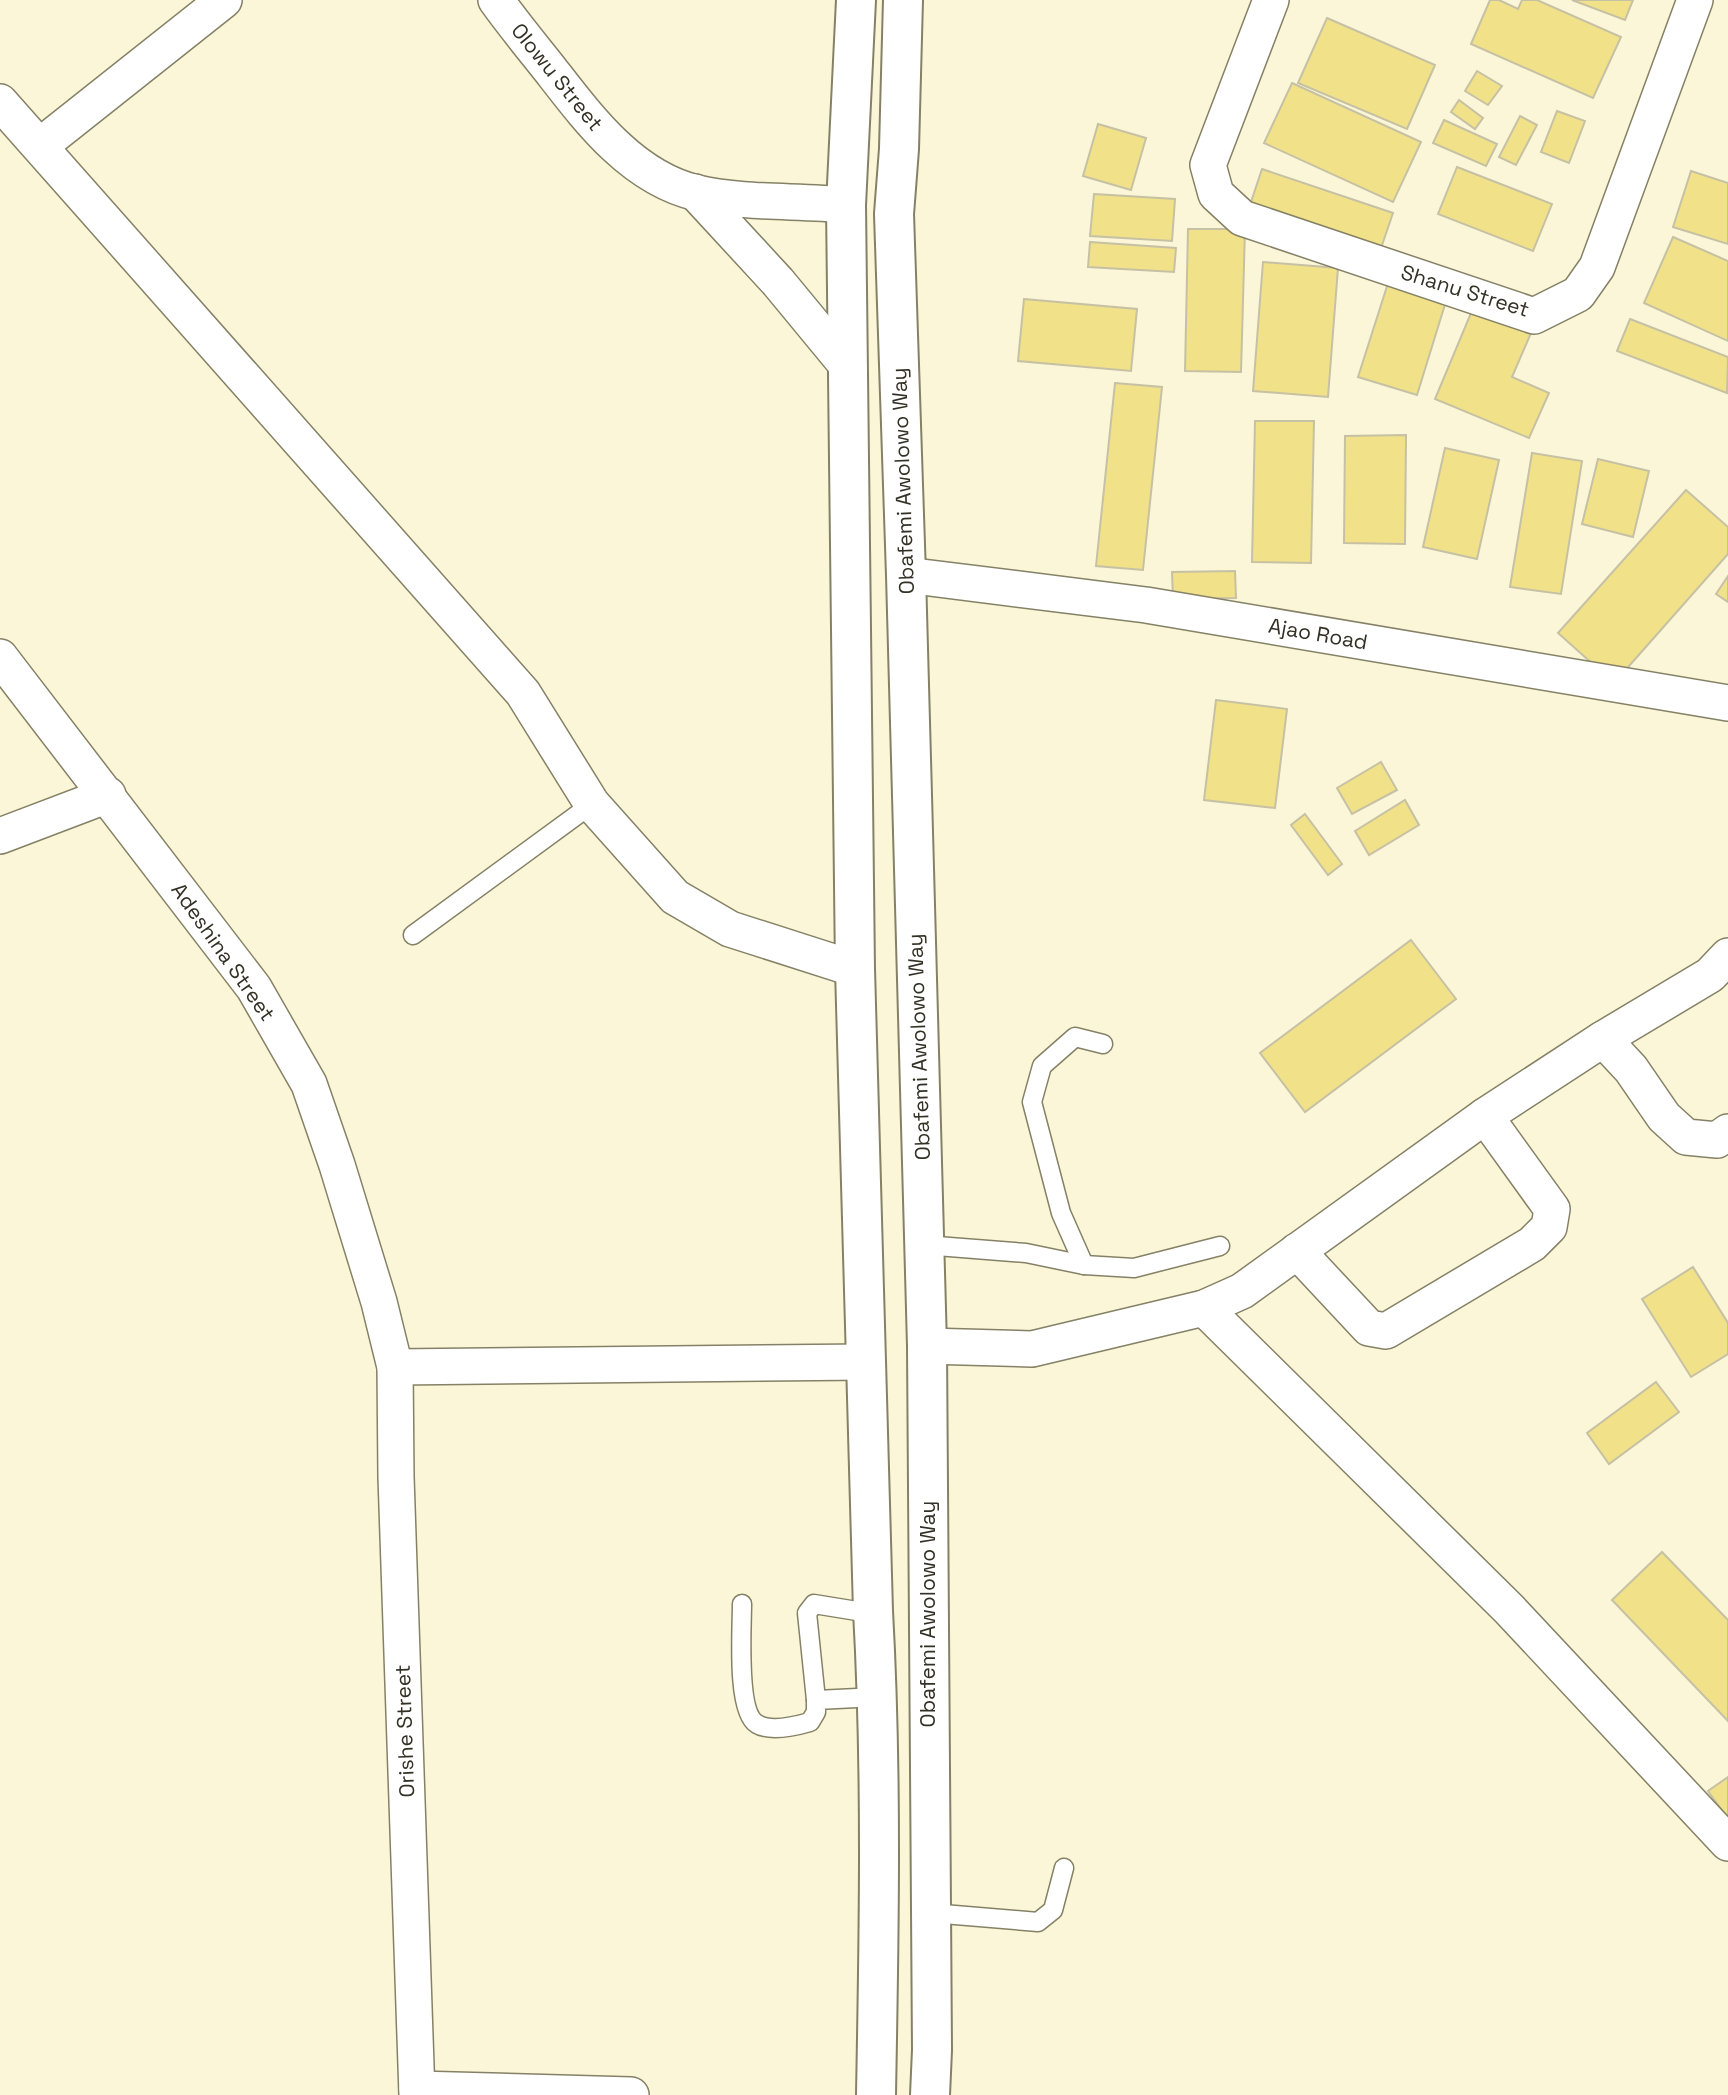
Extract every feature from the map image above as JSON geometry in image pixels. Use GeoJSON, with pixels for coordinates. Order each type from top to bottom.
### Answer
{"type":"FeatureCollection","features":[{"type":"Feature","properties":{"kind":"main road"},"geometry":{"type":"LineString","coordinates":[[856,0],[846,205],[855,969],[873,1611],[878,1697],[880,1891],[876,2095]]}},
{"type":"Feature","properties":{"kind":"main road","name":"Obafemi Awolowo Way"},"geometry":{"type":"LineString","coordinates":[[902,0],[899,149],[894,214],[927,1346],[932,2050],[930,2095]]}},
{"type":"Feature","properties":{"kind":"street"},"geometry":{"type":"LineString","coordinates":[[40,146],[224,0]]}},
{"type":"Feature","properties":{"kind":"street","name":"Olowu Street"},"geometry":{"type":"LineString","coordinates":[[496,0],[594,127],[646,171],[695,192],[743,201],[805,201],[846,205]]}},
{"type":"Feature","properties":{"kind":"street","name":"Shanu Street"},"geometry":{"type":"LineString","coordinates":[[1271,0],[1208,165],[1216,194],[1242,218],[1534,316],[1578,294],[1597,267],[1695,0]]}},
{"type":"Feature","properties":{"kind":"street"},"geometry":{"type":"LineString","coordinates":[[0,102],[523,693],[592,804],[675,897],[730,929],[855,969]]}},
{"type":"Feature","properties":{"kind":"street","name":"Olowu Street"},"geometry":{"type":"LineString","coordinates":[[695,192],[778,282],[849,368]]}},
{"type":"Feature","properties":{"kind":"street","name":"Ajao Road"},"geometry":{"type":"LineString","coordinates":[[906,575],[1146,606],[1728,703]]}},
{"type":"Feature","properties":{"kind":"street","name":"Adeshina Street"},"geometry":{"type":"LineString","coordinates":[[0,657],[254,988],[309,1084],[379,1302],[395,1367]]}},
{"type":"Feature","properties":{"kind":"street"},"geometry":{"type":"LineString","coordinates":[[0,836],[108,796]]}},
{"type":"Feature","properties":{"kind":"street"},"geometry":{"type":"LineString","coordinates":[[927,1346],[1032,1349],[1204,1308],[1242,1291],[1485,1116],[1603,1039],[1710,975],[1728,956]]}},
{"type":"Feature","properties":{"kind":"street"},"geometry":{"type":"LineString","coordinates":[[1603,1039],[1631,1069],[1664,1117],[1686,1137],[1717,1140],[1728,1132]]}},
{"type":"Feature","properties":{"kind":"street"},"geometry":{"type":"LineString","coordinates":[[1297,1251],[1370,1328],[1386,1331],[1532,1244],[1549,1227],[1552,1209],[1485,1116]]}},
{"type":"Feature","properties":{"kind":"street"},"geometry":{"type":"LineString","coordinates":[[1204,1308],[1509,1609],[1728,1843]]}},
{"type":"Feature","properties":{"kind":"street"},"geometry":{"type":"LineString","coordinates":[[395,1367],[867,1362]]}},
{"type":"Feature","properties":{"kind":"street","name":"Orishe Street"},"geometry":{"type":"LineString","coordinates":[[395,1367],[396,1477],[417,2092]]}},
{"type":"Feature","properties":{"kind":"street"},"geometry":{"type":"LineString","coordinates":[[417,2092],[631,2095]]}},
{"type":"Feature","properties":{"kind":"lane"},"geometry":{"type":"LineString","coordinates":[[412,934],[592,804]]}},
{"type":"Feature","properties":{"kind":"lane"},"geometry":{"type":"LineString","coordinates":[[1084,1265],[1061,1213],[1032,1102],[1042,1066],[1074,1037],[1102,1044]]}},
{"type":"Feature","properties":{"kind":"lane"},"geometry":{"type":"LineString","coordinates":[[924,1245],[1026,1253],[1084,1265],[1134,1268],[1220,1246]]}},
{"type":"Feature","properties":{"kind":"lane"},"geometry":{"type":"LineString","coordinates":[[742,1604],[744,1699],[748,1714],[757,1724],[771,1728],[802,1724],[810,1721],[816,1712],[807,1613],[810,1606],[814,1604],[873,1611]]}},
{"type":"Feature","properties":{"kind":"lane"},"geometry":{"type":"LineString","coordinates":[[816,1700],[878,1697]]}},
{"type":"Feature","properties":{"kind":"lane"},"geometry":{"type":"LineString","coordinates":[[931,1913],[1038,1922],[1053,1910],[1065,1868]]}},
{"type":"Feature","properties":{"kind":"building"},"geometry":{"type":"Polygon","coordinates":[[[1490,0],[1499,0],[1518,9],[1522,0],[1537,0],[1621,37],[1593,98],[1471,44],[1490,0]]]}},
{"type":"Feature","properties":{"kind":"building"},"geometry":{"type":"Polygon","coordinates":[[[1572,0],[1633,0],[1625,20],[1572,0]]]}},
{"type":"Feature","properties":{"kind":"building"},"geometry":{"type":"Polygon","coordinates":[[[1327,18],[1435,65],[1407,129],[1298,83],[1327,18]]]}},
{"type":"Feature","properties":{"kind":"building"},"geometry":{"type":"Polygon","coordinates":[[[1477,71],[1502,86],[1488,105],[1465,91],[1477,71]]]}},
{"type":"Feature","properties":{"kind":"building"},"geometry":{"type":"Polygon","coordinates":[[[1292,83],[1421,142],[1393,202],[1264,143],[1292,83]]]}},
{"type":"Feature","properties":{"kind":"building"},"geometry":{"type":"Polygon","coordinates":[[[1459,100],[1483,118],[1475,129],[1451,112],[1459,100]]]}},
{"type":"Feature","properties":{"kind":"building"},"geometry":{"type":"Polygon","coordinates":[[[1557,111],[1585,121],[1569,163],[1541,152],[1557,111]]]}},
{"type":"Feature","properties":{"kind":"building"},"geometry":{"type":"Polygon","coordinates":[[[1520,116],[1537,125],[1516,165],[1499,157],[1520,116]]]}},
{"type":"Feature","properties":{"kind":"building"},"geometry":{"type":"Polygon","coordinates":[[[1444,120],[1497,144],[1486,166],[1433,143],[1444,120]]]}},
{"type":"Feature","properties":{"kind":"building"},"geometry":{"type":"Polygon","coordinates":[[[1098,124],[1146,138],[1131,190],[1083,176],[1098,124]]]}},
{"type":"Feature","properties":{"kind":"building"},"geometry":{"type":"Polygon","coordinates":[[[1457,167],[1552,204],[1533,251],[1438,214],[1457,167]]]}},
{"type":"Feature","properties":{"kind":"building"},"geometry":{"type":"Polygon","coordinates":[[[1262,169],[1393,213],[1379,254],[1248,211],[1262,169]]]}},
{"type":"Feature","properties":{"kind":"building"},"geometry":{"type":"Polygon","coordinates":[[[1691,171],[1728,183],[1728,244],[1673,227],[1691,171]]]}},
{"type":"Feature","properties":{"kind":"building"},"geometry":{"type":"Polygon","coordinates":[[[1094,194],[1175,199],[1172,241],[1090,236],[1094,194]]]}},
{"type":"Feature","properties":{"kind":"building"},"geometry":{"type":"Polygon","coordinates":[[[1188,229],[1245,229],[1241,372],[1185,371],[1188,229]]]}},
{"type":"Feature","properties":{"kind":"building"},"geometry":{"type":"Polygon","coordinates":[[[1673,237],[1728,261],[1728,341],[1644,303],[1673,237]]]}},
{"type":"Feature","properties":{"kind":"building"},"geometry":{"type":"Polygon","coordinates":[[[1090,242],[1176,248],[1174,272],[1088,267],[1090,242]]]}},
{"type":"Feature","properties":{"kind":"building"},"geometry":{"type":"Polygon","coordinates":[[[1263,262],[1338,268],[1328,397],[1253,391],[1263,262]]]}},
{"type":"Feature","properties":{"kind":"building"},"geometry":{"type":"Polygon","coordinates":[[[1389,280],[1447,298],[1417,395],[1358,377],[1389,280]]]}},
{"type":"Feature","properties":{"kind":"building"},"geometry":{"type":"Polygon","coordinates":[[[1024,299],[1137,309],[1131,371],[1018,361],[1024,299]]]}},
{"type":"Feature","properties":{"kind":"building"},"geometry":{"type":"Polygon","coordinates":[[[1476,301],[1534,326],[1512,377],[1549,393],[1529,438],[1435,399],[1476,301]]]}},
{"type":"Feature","properties":{"kind":"building"},"geometry":{"type":"Polygon","coordinates":[[[1630,319],[1728,357],[1727,393],[1617,351],[1630,319]]]}},
{"type":"Feature","properties":{"kind":"building"},"geometry":{"type":"Polygon","coordinates":[[[1115,383],[1162,387],[1143,570],[1096,566],[1115,383]]]}},
{"type":"Feature","properties":{"kind":"building"},"geometry":{"type":"Polygon","coordinates":[[[1255,421],[1314,421],[1311,563],[1252,562],[1255,421]]]}},
{"type":"Feature","properties":{"kind":"building"},"geometry":{"type":"Polygon","coordinates":[[[1406,435],[1405,544],[1344,543],[1345,436],[1406,435]]]}},
{"type":"Feature","properties":{"kind":"building"},"geometry":{"type":"Polygon","coordinates":[[[1445,448],[1499,460],[1477,559],[1423,547],[1445,448]]]}},
{"type":"Feature","properties":{"kind":"building"},"geometry":{"type":"Polygon","coordinates":[[[1532,453],[1582,461],[1561,594],[1510,587],[1532,453]]]}},
{"type":"Feature","properties":{"kind":"building"},"geometry":{"type":"Polygon","coordinates":[[[1598,459],[1649,471],[1633,537],[1582,524],[1598,459]]]}},
{"type":"Feature","properties":{"kind":"building"},"geometry":{"type":"Polygon","coordinates":[[[1686,490],[1728,527],[1728,554],[1614,683],[1558,633],[1686,490]]]}},
{"type":"Feature","properties":{"kind":"building"},"geometry":{"type":"Polygon","coordinates":[[[1235,571],[1236,598],[1173,599],[1172,572],[1235,571]]]}},
{"type":"Feature","properties":{"kind":"building"},"geometry":{"type":"Polygon","coordinates":[[[1728,576],[1728,602],[1716,594],[1728,576]]]}},
{"type":"Feature","properties":{"kind":"building"},"geometry":{"type":"Polygon","coordinates":[[[1216,700],[1287,709],[1275,808],[1204,800],[1216,700]]]}},
{"type":"Feature","properties":{"kind":"building"},"geometry":{"type":"Polygon","coordinates":[[[1381,762],[1397,790],[1352,814],[1337,788],[1381,762]]]}},
{"type":"Feature","properties":{"kind":"building"},"geometry":{"type":"Polygon","coordinates":[[[1405,800],[1419,825],[1369,855],[1355,831],[1405,800]]]}},
{"type":"Feature","properties":{"kind":"building"},"geometry":{"type":"Polygon","coordinates":[[[1305,814],[1342,864],[1328,875],[1291,825],[1305,814]]]}},
{"type":"Feature","properties":{"kind":"building"},"geometry":{"type":"Polygon","coordinates":[[[1411,940],[1456,999],[1305,1112],[1260,1053],[1411,940]]]}},
{"type":"Feature","properties":{"kind":"building"},"geometry":{"type":"Polygon","coordinates":[[[1693,1267],[1728,1323],[1728,1354],[1691,1377],[1642,1299],[1693,1267]]]}},
{"type":"Feature","properties":{"kind":"building"},"geometry":{"type":"Polygon","coordinates":[[[1656,1382],[1679,1412],[1609,1464],[1587,1433],[1656,1382]]]}},
{"type":"Feature","properties":{"kind":"building"},"geometry":{"type":"Polygon","coordinates":[[[1662,1552],[1728,1620],[1728,1721],[1612,1600],[1662,1552]]]}},
{"type":"Feature","properties":{"kind":"building"},"geometry":{"type":"Polygon","coordinates":[[[1728,1777],[1728,1819],[1708,1791],[1728,1777]]]}}]}
